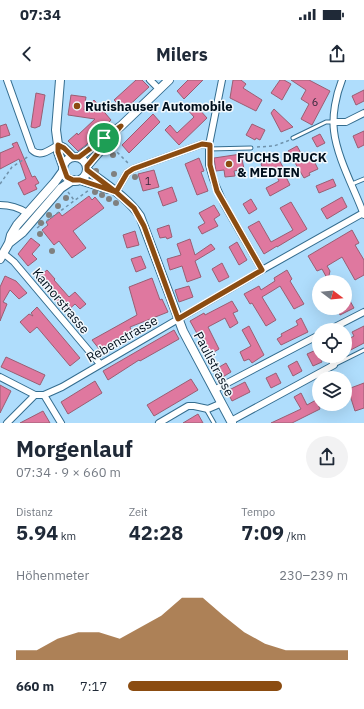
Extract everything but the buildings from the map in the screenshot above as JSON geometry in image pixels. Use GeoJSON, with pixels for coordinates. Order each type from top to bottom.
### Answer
{"type":"FeatureCollection","features":[{"type":"Feature","properties":{"kind":"main road"},"geometry":{"type":"LineString","coordinates":[[60,80],[56,140],[58,152],[67,177],[76,180]]}},
{"type":"Feature","properties":{"kind":"main road"},"geometry":{"type":"LineString","coordinates":[[1,256],[9,243],[34,222],[61,188],[85,176],[87,168],[121,126],[169,80]]}},
{"type":"Feature","properties":{"kind":"main road"},"geometry":{"type":"LineString","coordinates":[[9,243],[10,235],[26,214],[55,182],[67,160],[76,157],[121,126]]}},
{"type":"Feature","properties":{"kind":"main road"},"geometry":{"type":"LineString","coordinates":[[58,145],[83,160],[87,168]]}},
{"type":"Feature","properties":{"kind":"main road","name":"Paulistrasse"},"geometry":{"type":"LineString","coordinates":[[87,168],[134,208],[140,216],[188,343],[231,422]]}},
{"type":"Feature","properties":{"kind":"main road","name":"Paulistrasse"},"geometry":{"type":"LineString","coordinates":[[76,180],[116,192]]}},
{"type":"Feature","properties":{"kind":"main road"},"geometry":{"type":"LineString","coordinates":[[26,214],[34,222]]}},
{"type":"Feature","properties":{"kind":"street"},"geometry":{"type":"LineString","coordinates":[[7,80],[30,146],[34,153],[41,154],[50,151],[58,145]]}},
{"type":"Feature","properties":{"kind":"street"},"geometry":{"type":"LineString","coordinates":[[150,80],[159,89]]}},
{"type":"Feature","properties":{"kind":"street"},"geometry":{"type":"LineString","coordinates":[[222,80],[209,147],[210,165],[217,191],[262,270]]}},
{"type":"Feature","properties":{"kind":"street"},"geometry":{"type":"LineString","coordinates":[[342,80],[336,103],[334,122],[336,141],[363,214]]}},
{"type":"Feature","properties":{"kind":"street"},"geometry":{"type":"LineString","coordinates":[[334,122],[346,122],[364,113]]}},
{"type":"Feature","properties":{"kind":"street"},"geometry":{"type":"LineString","coordinates":[[116,192],[127,173],[133,169],[202,144],[209,147]]}},
{"type":"Feature","properties":{"kind":"street"},"geometry":{"type":"LineString","coordinates":[[0,206],[18,207],[26,214]]}},
{"type":"Feature","properties":{"kind":"street","name":"Rebenstrasse"},"geometry":{"type":"LineString","coordinates":[[35,396],[44,395],[62,387],[262,270],[363,214]]}},
{"type":"Feature","properties":{"kind":"street","name":"Kamorstrasse"},"geometry":{"type":"LineString","coordinates":[[1,256],[14,262],[100,364]]}},
{"type":"Feature","properties":{"kind":"street"},"geometry":{"type":"LineString","coordinates":[[343,323],[364,312]]}},
{"type":"Feature","properties":{"kind":"street"},"geometry":{"type":"LineString","coordinates":[[214,390],[312,339]]}},
{"type":"Feature","properties":{"kind":"street"},"geometry":{"type":"LineString","coordinates":[[231,422],[334,365]]}},
{"type":"Feature","properties":{"kind":"street"},"geometry":{"type":"LineString","coordinates":[[0,377],[35,396],[7,423]]}},
{"type":"Feature","properties":{"kind":"street"},"geometry":{"type":"LineString","coordinates":[[44,395],[61,423]]}},
{"type":"Feature","properties":{"kind":"street"},"geometry":{"type":"LineString","coordinates":[[160,423],[188,406],[206,409],[222,403]]}},
{"type":"Feature","properties":{"kind":"lane"},"geometry":{"type":"LineString","coordinates":[[293,138],[326,122],[334,122]]}},
{"type":"Feature","properties":{"kind":"lane"},"geometry":{"type":"LineString","coordinates":[[209,147],[251,148]]}},
{"type":"Feature","properties":{"kind":"lane"},"geometry":{"type":"LineString","coordinates":[[352,184],[364,179]]}},
{"type":"Feature","properties":{"kind":"lane"},"geometry":{"type":"LineString","coordinates":[[334,365],[364,350]]}},
{"type":"Feature","properties":{"kind":"lane"},"geometry":{"type":"LineString","coordinates":[[206,409],[214,423]]}},
{"type":"Feature","properties":{"kind":"path"},"geometry":{"type":"LineString","coordinates":[[251,148],[274,146],[293,138]]}},
{"type":"Feature","properties":{"kind":"path"},"geometry":{"type":"LineString","coordinates":[[113,148],[133,169]]}},
{"type":"Feature","properties":{"kind":"path"},"geometry":{"type":"LineString","coordinates":[[0,184],[12,167],[34,153]]}},
{"type":"Feature","properties":{"kind":"path"},"geometry":{"type":"LineString","coordinates":[[34,222],[36,229],[92,188]]}},
{"type":"Feature","properties":{"kind":"path"},"geometry":{"type":"LineString","coordinates":[[67,191],[75,201]]}},
{"type":"Feature","properties":{"kind":"place","name":"Rutishauser Automobile"},"geometry":{"type":"Point","coordinates":[77,106]}},
{"type":"Feature","properties":{"kind":"place","name":"FUCHS DRUCK & MEDIEN"},"geometry":{"type":"Point","coordinates":[229,164]}},
{"type":"Feature","properties":{"kind":"route"},"geometry":{"type":"LineString","coordinates":[[104,138],[79,157],[73,157],[64,148],[58,145],[58,152],[64,166],[63,171],[70,179],[80,180],[116,192],[127,200],[134,208],[140,216],[144,226],[178,319],[262,270],[217,191],[210,165],[210,145],[202,144],[133,169],[127,173],[116,192],[87,170],[87,166],[121,126],[104,138]]}}]}
